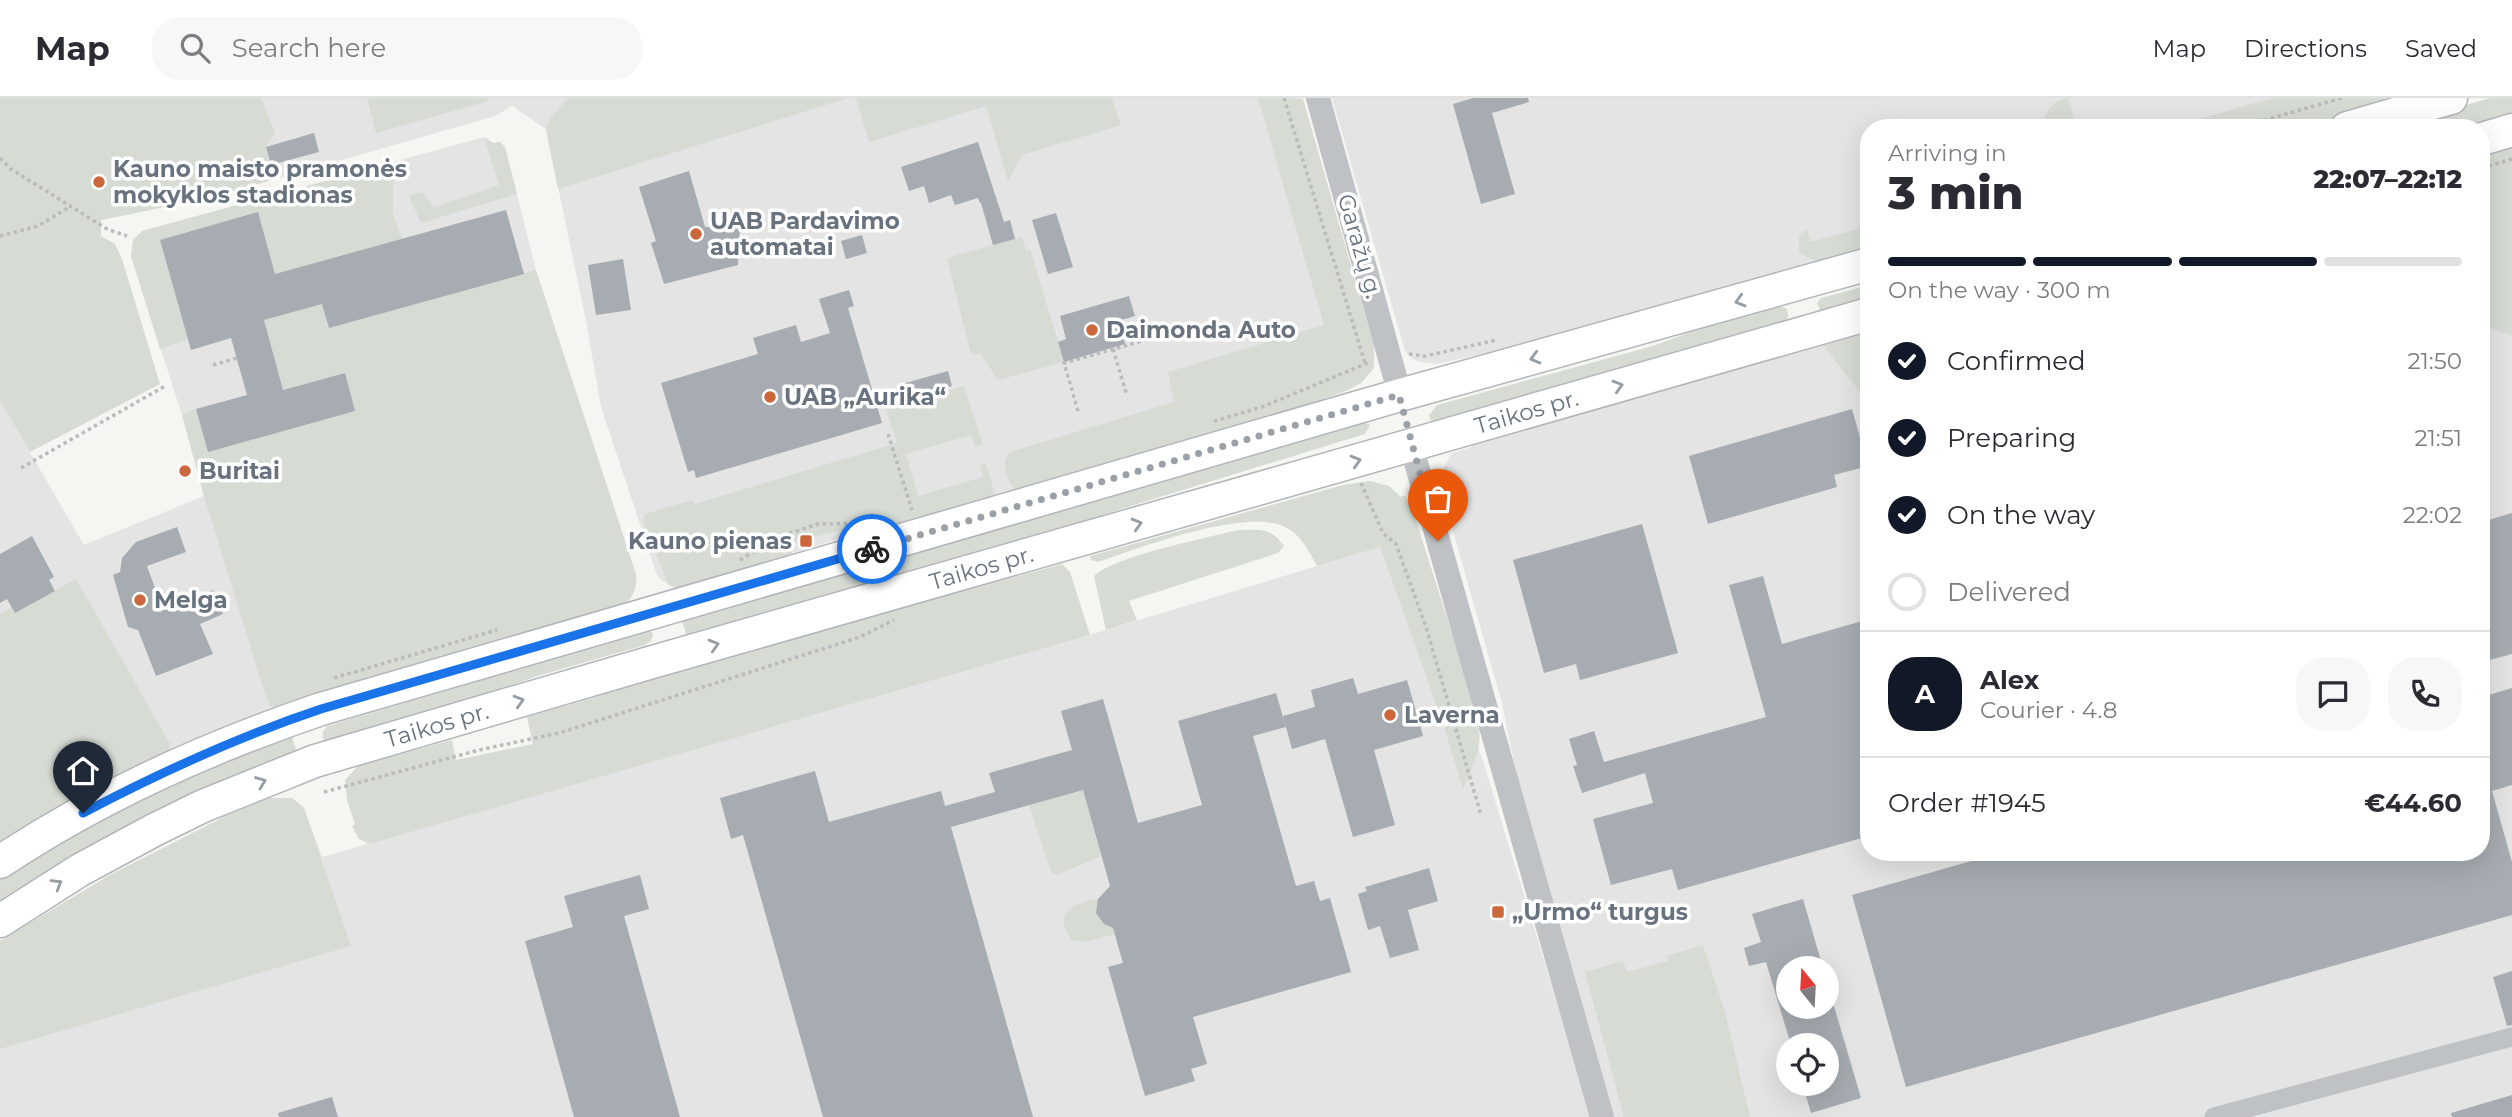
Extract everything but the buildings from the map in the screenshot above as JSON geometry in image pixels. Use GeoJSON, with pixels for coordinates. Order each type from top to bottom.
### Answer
{"type":"FeatureCollection","features":[{"type":"Feature","properties":{"kind":"main road"},"geometry":{"type":"LineString","coordinates":[[2378,119],[2451,98]]}},
{"type":"Feature","properties":{"kind":"main road"},"geometry":{"type":"LineString","coordinates":[[2490,137],[2512,130]]}},
{"type":"Feature","properties":{"kind":"main road"},"geometry":{"type":"LineString","coordinates":[[0,862],[59,825],[176,766],[236,739],[321,709],[1399,395],[1860,267]]}},
{"type":"Feature","properties":{"kind":"main road"},"geometry":{"type":"LineString","coordinates":[[1806,282],[1806,310],[1812,331]]}},
{"type":"Feature","properties":{"kind":"main road","name":"Taikos pr."},"geometry":{"type":"LineString","coordinates":[[0,920],[80,870],[154,830],[202,806],[315,761],[1860,317]]}},
{"type":"Feature","properties":{"kind":"main road"},"geometry":{"type":"LineString","coordinates":[[1399,395],[1411,445]]}},
{"type":"Feature","properties":{"kind":"main road"},"geometry":{"type":"LineString","coordinates":[[649,663],[660,647],[663,631],[657,611]]}},
{"type":"Feature","properties":{"kind":"main road"},"geometry":{"type":"LineString","coordinates":[[315,761],[309,742],[311,727],[321,709]]}},
{"type":"Feature","properties":{"kind":"street","name":"Garažų g."},"geometry":{"type":"LineString","coordinates":[[1318,98],[1399,395]]}},
{"type":"Feature","properties":{"kind":"street"},"geometry":{"type":"LineString","coordinates":[[1411,445],[1602,1117]]}},
{"type":"Feature","properties":{"kind":"street"},"geometry":{"type":"LineString","coordinates":[[2214,1117],[2512,1037]]}},
{"type":"Feature","properties":{"kind":"path"},"geometry":{"type":"LineString","coordinates":[[1284,98],[1365,363]]}},
{"type":"Feature","properties":{"kind":"path"},"geometry":{"type":"LineString","coordinates":[[2268,119],[2342,98]]}},
{"type":"Feature","properties":{"kind":"path"},"geometry":{"type":"LineString","coordinates":[[0,158],[11,169],[107,229],[127,236]]}},
{"type":"Feature","properties":{"kind":"path"},"geometry":{"type":"LineString","coordinates":[[2490,165],[2512,159]]}},
{"type":"Feature","properties":{"kind":"path"},"geometry":{"type":"LineString","coordinates":[[0,236],[38,226],[71,206]]}},
{"type":"Feature","properties":{"kind":"path"},"geometry":{"type":"LineString","coordinates":[[1078,411],[1064,363],[1149,339]]}},
{"type":"Feature","properties":{"kind":"path"},"geometry":{"type":"LineString","coordinates":[[1113,349],[1127,396]]}},
{"type":"Feature","properties":{"kind":"path"},"geometry":{"type":"LineString","coordinates":[[213,365],[237,358]]}},
{"type":"Feature","properties":{"kind":"path"},"geometry":{"type":"LineString","coordinates":[[21,468],[167,385]]}},
{"type":"Feature","properties":{"kind":"path"},"geometry":{"type":"LineString","coordinates":[[888,434],[912,510]]}},
{"type":"Feature","properties":{"kind":"path"},"geometry":{"type":"LineString","coordinates":[[1360,482],[1383,533],[1396,544],[1426,627],[1481,815]]}},
{"type":"Feature","properties":{"kind":"path"},"geometry":{"type":"LineString","coordinates":[[324,792],[479,750],[559,733],[860,638],[903,615]]}},
{"type":"Feature","properties":{"kind":"shaded area"},"geometry":{"type":"Polygon","coordinates":[[[0,98],[1302,98],[1374,346],[1374,368],[1361,383],[1348,390],[896,527],[867,530],[792,553],[757,570],[669,585],[660,579],[656,572],[601,407],[546,129],[512,106],[495,116],[272,180],[203,199],[101,220],[0,98]]]}},
{"type":"Feature","properties":{"kind":"shaded area"},"geometry":{"type":"Polygon","coordinates":[[[0,98],[261,98],[275,133],[266,147],[272,180],[203,199],[101,220],[101,236],[115,244],[122,259],[160,384],[30,452],[0,401],[0,98]]]}},
{"type":"Feature","properties":{"kind":"shaded area"},"geometry":{"type":"Polygon","coordinates":[[[367,98],[487,98],[488,101],[376,133],[367,98]]]}},
{"type":"Feature","properties":{"kind":"shaded area"},"geometry":{"type":"Polygon","coordinates":[[[568,98],[848,98],[558,189],[546,130],[550,119],[568,98]]]}},
{"type":"Feature","properties":{"kind":"shaded area"},"geometry":{"type":"Polygon","coordinates":[[[856,98],[1112,98],[1121,125],[1022,155],[1008,181],[986,106],[869,142],[856,98]]]}},
{"type":"Feature","properties":{"kind":"shaded area"},"geometry":{"type":"Polygon","coordinates":[[[1258,98],[1303,99],[1374,346],[1374,368],[1361,383],[1348,390],[1286,413],[1028,493],[1013,487],[1005,470],[1010,452],[1174,402],[1168,372],[1324,325],[1258,98]]]}},
{"type":"Feature","properties":{"kind":"shaded area"},"geometry":{"type":"Polygon","coordinates":[[[1332,98],[2384,98],[2329,119],[1860,119],[1860,256],[1602,328],[1436,364],[1420,362],[1405,351],[1332,98]]]}},
{"type":"Feature","properties":{"kind":"shaded area"},"geometry":{"type":"Polygon","coordinates":[[[2068,98],[2074,119],[2044,119],[2057,102],[2068,98]]]}},
{"type":"Feature","properties":{"kind":"shaded area"},"geometry":{"type":"Polygon","coordinates":[[[2272,98],[2384,98],[2385,102],[2378,107],[2336,119],[2200,119],[2272,98]]]}},
{"type":"Feature","properties":{"kind":"shaded area"},"geometry":{"type":"Polygon","coordinates":[[[2490,98],[2512,98],[2512,119],[2490,126],[2490,119],[2418,119],[2490,98]]]}},
{"type":"Feature","properties":{"kind":"shaded area"},"geometry":{"type":"Polygon","coordinates":[[[484,137],[493,143],[500,142],[505,147],[536,270],[263,682],[266,697],[280,711],[0,851],[0,401],[84,545],[204,496],[182,415],[131,256],[133,240],[142,231],[484,137]]]}},
{"type":"Feature","properties":{"kind":"shaded area"},"geometry":{"type":"Polygon","coordinates":[[[484,137],[493,143],[500,142],[505,147],[517,194],[421,223],[409,196],[422,192],[434,207],[499,185],[484,137]]]}},
{"type":"Feature","properties":{"kind":"shaded area"},"geometry":{"type":"Polygon","coordinates":[[[2512,141],[2512,1117],[1612,1117],[1516,773],[1502,703],[1441,489],[1441,473],[1452,453],[1472,447],[1471,440],[1821,343],[1860,392],[1860,861],[2490,861],[2490,148],[2512,141]]]}},
{"type":"Feature","properties":{"kind":"shaded area"},"geometry":{"type":"Polygon","coordinates":[[[2512,141],[2512,335],[2490,328],[2490,148],[2512,141]]]}},
{"type":"Feature","properties":{"kind":"shaded area"},"geometry":{"type":"Polygon","coordinates":[[[393,163],[393,214],[402,239],[294,269],[283,302],[258,212],[160,240],[188,339],[160,349],[131,256],[133,240],[142,231],[393,163]]]}},
{"type":"Feature","properties":{"kind":"shaded area"},"geometry":{"type":"Polygon","coordinates":[[[1860,228],[1860,255],[1842,260],[1815,260],[1799,251],[1799,236],[1807,229],[1811,242],[1860,228]]]}},
{"type":"Feature","properties":{"kind":"shaded area"},"geometry":{"type":"Polygon","coordinates":[[[1022,237],[1026,250],[1030,249],[1064,362],[998,380],[980,353],[971,354],[947,258],[1022,237]]]}},
{"type":"Feature","properties":{"kind":"shaded area"},"geometry":{"type":"Polygon","coordinates":[[[536,270],[636,574],[632,597],[623,609],[280,711],[270,705],[266,697],[182,415],[196,409],[208,451],[355,411],[344,373],[283,390],[264,320],[322,304],[329,328],[536,270]]]}},
{"type":"Feature","properties":{"kind":"shaded area"},"geometry":{"type":"Polygon","coordinates":[[[1860,287],[1860,302],[1821,313],[1817,303],[1821,298],[1860,287]]]}},
{"type":"Feature","properties":{"kind":"shaded area"},"geometry":{"type":"Polygon","coordinates":[[[1777,304],[1787,309],[1786,323],[1432,425],[1429,415],[1437,405],[1653,346],[1777,304]]]}},
{"type":"Feature","properties":{"kind":"shaded area"},"geometry":{"type":"Polygon","coordinates":[[[1860,332],[1860,392],[1821,343],[1860,332]]]}},
{"type":"Feature","properties":{"kind":"shaded area"},"geometry":{"type":"Polygon","coordinates":[[[964,386],[983,445],[975,447],[971,435],[906,454],[918,496],[983,477],[980,465],[986,463],[994,491],[993,499],[896,527],[867,530],[865,527],[813,537],[812,533],[789,543],[792,553],[757,570],[679,589],[669,585],[643,522],[645,514],[692,500],[695,504],[897,443],[886,409],[964,386]]]}},
{"type":"Feature","properties":{"kind":"shaded area"},"geometry":{"type":"Polygon","coordinates":[[[1362,421],[1370,425],[1365,434],[1118,510],[1030,542],[686,642],[680,616],[1362,421]]]}},
{"type":"Feature","properties":{"kind":"shaded area"},"geometry":{"type":"Polygon","coordinates":[[[1370,481],[1389,486],[1401,497],[1405,495],[1411,505],[1472,696],[1472,705],[1440,716],[1380,547],[1317,566],[1305,545],[1292,531],[1270,523],[1247,522],[1221,525],[1166,539],[1098,562],[1091,560],[1090,556],[1343,485],[1370,481]]]}},
{"type":"Feature","properties":{"kind":"shaded area"},"geometry":{"type":"Polygon","coordinates":[[[1238,530],[1269,533],[1284,546],[1278,553],[1129,601],[1137,620],[1106,630],[1094,576],[1121,561],[1238,530]]]}},
{"type":"Feature","properties":{"kind":"shaded area"},"geometry":{"type":"Polygon","coordinates":[[[1380,547],[1444,727],[1463,789],[1478,745],[1592,1117],[0,1117],[0,941],[110,875],[226,816],[269,798],[292,798],[304,808],[322,857],[1080,638],[1380,547]]]}},
{"type":"Feature","properties":{"kind":"shaded area"},"geometry":{"type":"Polygon","coordinates":[[[1062,564],[1070,572],[1090,635],[369,844],[358,838],[352,826],[355,824],[347,800],[345,780],[358,766],[452,740],[456,760],[533,744],[527,717],[590,699],[697,662],[945,590],[950,595],[1062,564]]]}},
{"type":"Feature","properties":{"kind":"shaded area"},"geometry":{"type":"Polygon","coordinates":[[[76,579],[170,744],[167,758],[0,851],[0,614],[11,607],[15,613],[76,579]]]}},
{"type":"Feature","properties":{"kind":"shaded area"},"geometry":{"type":"Polygon","coordinates":[[[649,629],[653,634],[651,641],[645,645],[534,677],[444,711],[325,742],[323,737],[327,726],[445,691],[528,660],[649,629]]]}},
{"type":"Feature","properties":{"kind":"shaded area"},"geometry":{"type":"Polygon","coordinates":[[[1472,719],[1479,727],[1479,745],[1463,790],[1444,727],[1472,719]]]}},
{"type":"Feature","properties":{"kind":"shaded area"},"geometry":{"type":"Polygon","coordinates":[[[290,730],[297,753],[0,906],[0,874],[66,830],[290,730]]]}},
{"type":"Feature","properties":{"kind":"shaded area"},"geometry":{"type":"Polygon","coordinates":[[[1083,790],[1101,856],[1057,875],[1051,872],[1029,805],[1083,790]]]}},
{"type":"Feature","properties":{"kind":"shaded area"},"geometry":{"type":"Polygon","coordinates":[[[269,798],[292,798],[304,808],[351,946],[0,1049],[0,941],[110,875],[226,816],[269,798]]]}},
{"type":"Feature","properties":{"kind":"shaded area"},"geometry":{"type":"Polygon","coordinates":[[[1098,899],[1100,917],[1113,928],[1115,934],[1086,942],[1072,940],[1064,923],[1068,911],[1081,903],[1098,899]]]}},
{"type":"Feature","properties":{"kind":"shaded area"},"geometry":{"type":"Polygon","coordinates":[[[1703,945],[1725,1012],[1750,1117],[1624,1117],[1585,972],[1623,961],[1627,972],[1668,961],[1667,956],[1703,945]]]}},
{"type":"Feature","properties":{"kind":"way so far"},"geometry":{"type":"LineString","coordinates":[[872,549],[1399,395],[1438,541]]}},
{"type":"Feature","properties":{"kind":"place","name":"Kauno maisto pramonės mokyklos stadionas"},"geometry":{"type":"Point","coordinates":[99,182]}},
{"type":"Feature","properties":{"kind":"place","name":"UAB Pardavimo automatai"},"geometry":{"type":"Point","coordinates":[696,234]}},
{"type":"Feature","properties":{"kind":"place","name":"Daimonda Auto"},"geometry":{"type":"Point","coordinates":[1092,330]}},
{"type":"Feature","properties":{"kind":"place","name":"UAB „Aurika“"},"geometry":{"type":"Point","coordinates":[770,397]}},
{"type":"Feature","properties":{"kind":"place","name":"Buritai"},"geometry":{"type":"Point","coordinates":[185,471]}},
{"type":"Feature","properties":{"kind":"place","name":"Kauno pienas"},"geometry":{"type":"Point","coordinates":[806,541]}},
{"type":"Feature","properties":{"kind":"place","name":"Melga"},"geometry":{"type":"Point","coordinates":[140,600]}},
{"type":"Feature","properties":{"kind":"place","name":"Laverna"},"geometry":{"type":"Point","coordinates":[1390,715]}},
{"type":"Feature","properties":{"kind":"place","name":"„Urmo“ turgus"},"geometry":{"type":"Point","coordinates":[1498,912]}},
{"type":"Feature","properties":{"kind":"route"},"geometry":{"type":"LineString","coordinates":[[83,813],[169,769],[269,726],[383,690],[872,549]]}}]}
